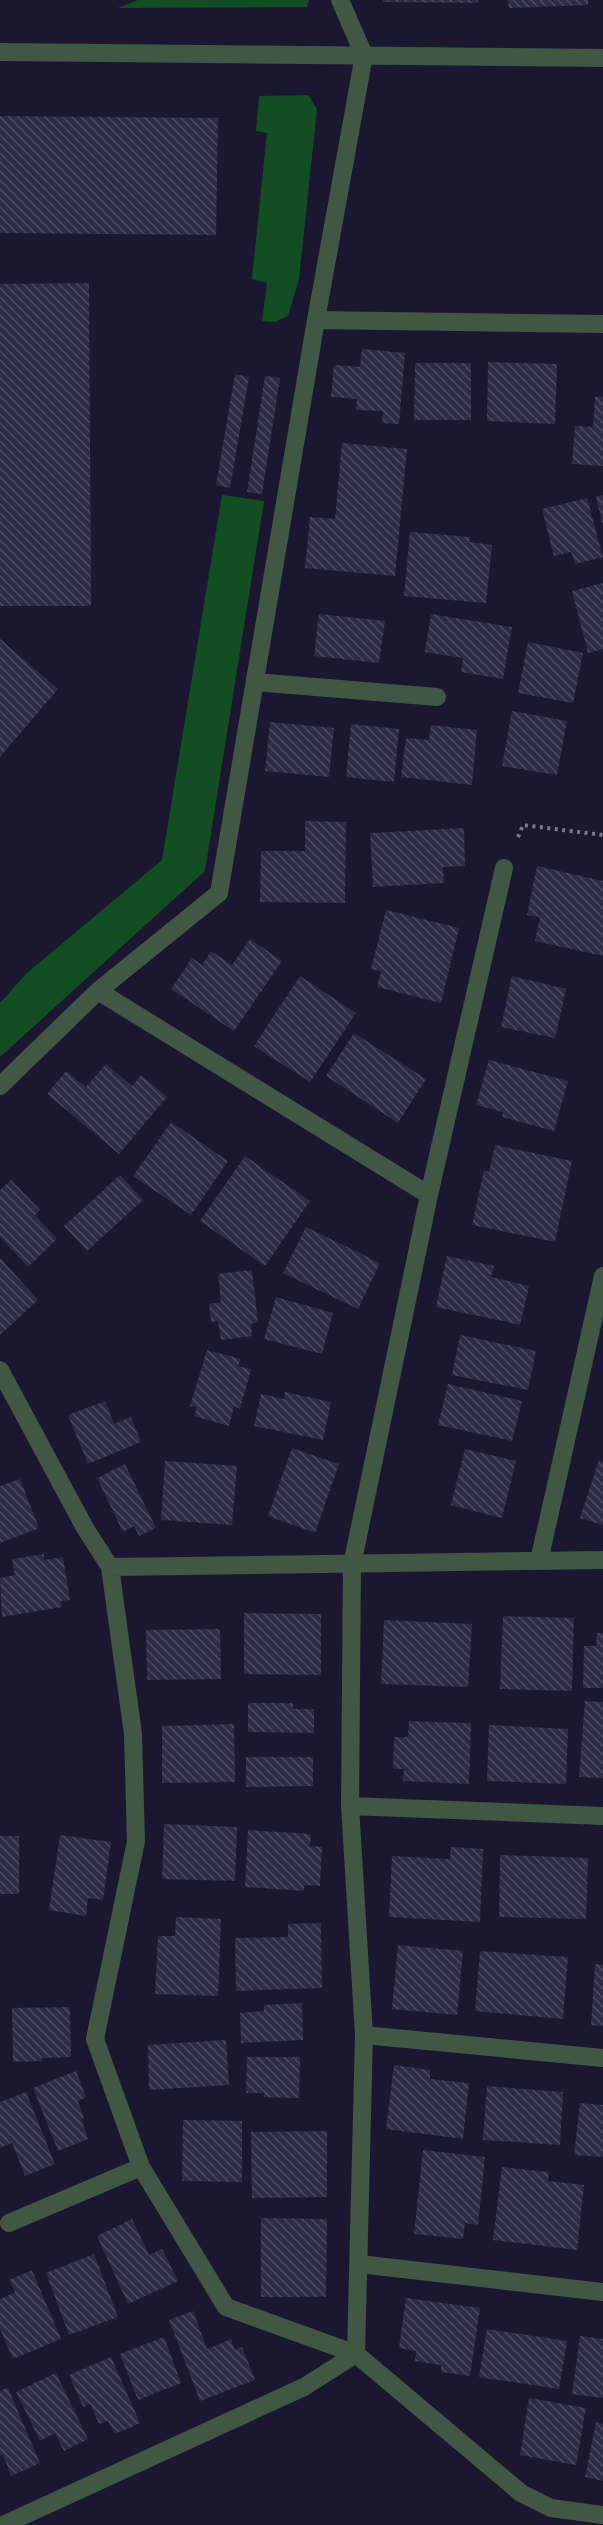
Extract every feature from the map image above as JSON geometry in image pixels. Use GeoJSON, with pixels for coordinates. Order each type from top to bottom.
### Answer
{"type":"FeatureCollection","features":[{"type":"Feature","properties":{"kind":"street"},"geometry":{"type":"LineString","coordinates":[[0,1086],[98,991],[219,893],[316,320],[364,55],[340,0]]}},
{"type":"Feature","properties":{"kind":"street"},"geometry":{"type":"LineString","coordinates":[[0,52],[603,58]]}},
{"type":"Feature","properties":{"kind":"street"},"geometry":{"type":"LineString","coordinates":[[316,320],[603,324]]}},
{"type":"Feature","properties":{"kind":"street"},"geometry":{"type":"LineString","coordinates":[[255,682],[437,698]]}},
{"type":"Feature","properties":{"kind":"street"},"geometry":{"type":"LineString","coordinates":[[356,2354],[364,2035],[350,1806],[352,1565],[429,1195],[504,868]]}},
{"type":"Feature","properties":{"kind":"street"},"geometry":{"type":"LineString","coordinates":[[98,991],[429,1195]]}},
{"type":"Feature","properties":{"kind":"street"},"geometry":{"type":"LineString","coordinates":[[539,1561],[603,1276]]}},
{"type":"Feature","properties":{"kind":"street"},"geometry":{"type":"LineString","coordinates":[[0,1370],[85,1528],[110,1567],[133,1734],[136,1841],[95,2039],[141,2167],[226,2307],[356,2354],[521,2493],[551,2508],[603,2515]]}},
{"type":"Feature","properties":{"kind":"street"},"geometry":{"type":"LineString","coordinates":[[110,1567],[603,1560]]}},
{"type":"Feature","properties":{"kind":"street"},"geometry":{"type":"LineString","coordinates":[[350,1806],[603,1816]]}},
{"type":"Feature","properties":{"kind":"street"},"geometry":{"type":"LineString","coordinates":[[364,2035],[603,2058]]}},
{"type":"Feature","properties":{"kind":"street"},"geometry":{"type":"LineString","coordinates":[[9,2223],[141,2167]]}},
{"type":"Feature","properties":{"kind":"street"},"geometry":{"type":"LineString","coordinates":[[359,2264],[603,2292]]}},
{"type":"Feature","properties":{"kind":"street"},"geometry":{"type":"LineString","coordinates":[[3,2525],[303,2387],[356,2354]]}},
{"type":"Feature","properties":{"kind":"path"},"geometry":{"type":"LineString","coordinates":[[504,868],[523,825],[603,835]]}},
{"type":"Feature","properties":{"kind":"green space"},"geometry":{"type":"Polygon","coordinates":[[[138,0],[309,0],[307,7],[118,8],[138,0]]]}},
{"type":"Feature","properties":{"kind":"green space"},"geometry":{"type":"Polygon","coordinates":[[[308,95],[317,109],[299,279],[288,316],[275,322],[262,321],[267,283],[252,279],[267,133],[256,131],[259,96],[308,95]]]}},
{"type":"Feature","properties":{"kind":"green space"},"geometry":{"type":"Polygon","coordinates":[[[222,495],[264,501],[205,871],[0,1057],[0,1003],[27,973],[162,860],[222,495]]]}},
{"type":"Feature","properties":{"kind":"building"},"geometry":{"type":"Polygon","coordinates":[[[383,0],[478,0],[478,3],[383,2],[383,0]]]}},
{"type":"Feature","properties":{"kind":"building"},"geometry":{"type":"Polygon","coordinates":[[[508,0],[588,0],[588,5],[509,8],[508,0]]]}},
{"type":"Feature","properties":{"kind":"building"},"geometry":{"type":"Polygon","coordinates":[[[0,116],[218,118],[216,235],[0,233],[0,116]]]}},
{"type":"Feature","properties":{"kind":"building"},"geometry":{"type":"Polygon","coordinates":[[[89,283],[91,606],[0,606],[0,284],[89,283]]]}},
{"type":"Feature","properties":{"kind":"building"},"geometry":{"type":"Polygon","coordinates":[[[362,349],[405,353],[399,424],[382,423],[383,411],[356,410],[357,399],[331,397],[334,365],[360,367],[362,349]]]}},
{"type":"Feature","properties":{"kind":"building"},"geometry":{"type":"Polygon","coordinates":[[[488,362],[557,364],[555,424],[487,421],[488,362]]]}},
{"type":"Feature","properties":{"kind":"building"},"geometry":{"type":"Polygon","coordinates":[[[415,363],[471,363],[471,420],[414,420],[415,363]]]}},
{"type":"Feature","properties":{"kind":"building"},"geometry":{"type":"Polygon","coordinates":[[[235,374],[249,377],[230,488],[216,485],[235,374]]]}},
{"type":"Feature","properties":{"kind":"building"},"geometry":{"type":"Polygon","coordinates":[[[265,376],[280,378],[262,494],[247,492],[265,376]]]}},
{"type":"Feature","properties":{"kind":"building"},"geometry":{"type":"Polygon","coordinates":[[[595,397],[603,397],[603,466],[572,464],[575,426],[593,427],[595,397]]]}},
{"type":"Feature","properties":{"kind":"building"},"geometry":{"type":"Polygon","coordinates":[[[342,443],[407,449],[395,576],[305,568],[310,517],[335,519],[342,443]]]}},
{"type":"Feature","properties":{"kind":"building"},"geometry":{"type":"Polygon","coordinates":[[[603,495],[603,523],[602,523],[596,496],[603,495]]]}},
{"type":"Feature","properties":{"kind":"building"},"geometry":{"type":"Polygon","coordinates":[[[587,498],[603,557],[575,564],[571,552],[554,556],[542,509],[587,498]]]}},
{"type":"Feature","properties":{"kind":"building"},"geometry":{"type":"Polygon","coordinates":[[[410,532],[470,537],[469,542],[492,545],[486,603],[404,596],[410,532]]]}},
{"type":"Feature","properties":{"kind":"building"},"geometry":{"type":"Polygon","coordinates":[[[603,583],[603,649],[588,653],[572,591],[603,583]]]}},
{"type":"Feature","properties":{"kind":"building"},"geometry":{"type":"Polygon","coordinates":[[[319,614],[385,621],[379,663],[314,656],[319,614]]]}},
{"type":"Feature","properties":{"kind":"building"},"geometry":{"type":"Polygon","coordinates":[[[431,614],[512,627],[503,679],[461,672],[463,658],[425,652],[431,614]]]}},
{"type":"Feature","properties":{"kind":"building"},"geometry":{"type":"Polygon","coordinates":[[[0,639],[58,689],[0,757],[0,639]]]}},
{"type":"Feature","properties":{"kind":"building"},"geometry":{"type":"Polygon","coordinates":[[[528,642],[583,653],[573,703],[518,693],[528,642]]]}},
{"type":"Feature","properties":{"kind":"building"},"geometry":{"type":"Polygon","coordinates":[[[512,711],[567,721],[557,775],[502,766],[512,711]]]}},
{"type":"Feature","properties":{"kind":"building"},"geometry":{"type":"Polygon","coordinates":[[[270,722],[334,728],[329,777],[265,771],[270,722]]]}},
{"type":"Feature","properties":{"kind":"building"},"geometry":{"type":"Polygon","coordinates":[[[351,724],[399,729],[394,782],[346,777],[351,724]]]}},
{"type":"Feature","properties":{"kind":"building"},"geometry":{"type":"Polygon","coordinates":[[[431,725],[477,730],[472,785],[401,777],[406,738],[429,740],[431,725]]]}},
{"type":"Feature","properties":{"kind":"building"},"geometry":{"type":"Polygon","coordinates":[[[305,821],[346,822],[345,903],[260,902],[261,851],[305,851],[305,821]]]}},
{"type":"Feature","properties":{"kind":"building"},"geometry":{"type":"Polygon","coordinates":[[[464,828],[465,866],[443,867],[444,883],[373,887],[370,833],[464,828]]]}},
{"type":"Feature","properties":{"kind":"building"},"geometry":{"type":"Polygon","coordinates":[[[537,866],[603,881],[603,956],[535,941],[540,917],[527,915],[537,866]]]}},
{"type":"Feature","properties":{"kind":"building"},"geometry":{"type":"Polygon","coordinates":[[[386,910],[459,928],[441,1003],[377,987],[381,971],[371,969],[386,910]]]}},
{"type":"Feature","properties":{"kind":"building"},"geometry":{"type":"Polygon","coordinates":[[[250,939],[282,961],[234,1031],[171,989],[192,958],[202,965],[211,951],[232,965],[250,939]]]}},
{"type":"Feature","properties":{"kind":"building"},"geometry":{"type":"Polygon","coordinates":[[[300,976],[356,1013],[310,1082],[254,1046],[300,976]]]}},
{"type":"Feature","properties":{"kind":"building"},"geometry":{"type":"Polygon","coordinates":[[[512,976],[566,989],[555,1038],[501,1027],[512,976]]]}},
{"type":"Feature","properties":{"kind":"building"},"geometry":{"type":"Polygon","coordinates":[[[354,1033],[426,1079],[398,1123],[326,1076],[354,1033]]]}},
{"type":"Feature","properties":{"kind":"building"},"geometry":{"type":"Polygon","coordinates":[[[489,1060],[568,1081],[554,1131],[502,1117],[503,1112],[476,1105],[489,1060]]]}},
{"type":"Feature","properties":{"kind":"building"},"geometry":{"type":"Polygon","coordinates":[[[106,1064],[132,1086],[141,1075],[167,1097],[119,1154],[47,1094],[66,1071],[86,1087],[106,1064]]]}},
{"type":"Feature","properties":{"kind":"building"},"geometry":{"type":"Polygon","coordinates":[[[171,1122],[228,1161],[191,1215],[133,1176],[171,1122]]]}},
{"type":"Feature","properties":{"kind":"building"},"geometry":{"type":"Polygon","coordinates":[[[495,1145],[572,1161],[555,1242],[472,1225],[484,1170],[489,1172],[495,1145]]]}},
{"type":"Feature","properties":{"kind":"building"},"geometry":{"type":"Polygon","coordinates":[[[245,1156],[310,1201],[265,1266],[200,1221],[245,1156]]]}},
{"type":"Feature","properties":{"kind":"building"},"geometry":{"type":"Polygon","coordinates":[[[120,1175],[143,1200],[87,1251],[64,1226],[120,1175]]]}},
{"type":"Feature","properties":{"kind":"building"},"geometry":{"type":"Polygon","coordinates":[[[11,1180],[40,1210],[35,1215],[57,1239],[28,1267],[0,1237],[0,1190],[11,1180]]]}},
{"type":"Feature","properties":{"kind":"building"},"geometry":{"type":"Polygon","coordinates":[[[306,1227],[380,1263],[358,1309],[283,1273],[306,1227]]]}},
{"type":"Feature","properties":{"kind":"building"},"geometry":{"type":"Polygon","coordinates":[[[447,1256],[494,1266],[491,1277],[529,1286],[520,1325],[436,1307],[447,1256]]]}},
{"type":"Feature","properties":{"kind":"building"},"geometry":{"type":"Polygon","coordinates":[[[0,1258],[38,1300],[0,1335],[0,1258]]]}},
{"type":"Feature","properties":{"kind":"building"},"geometry":{"type":"Polygon","coordinates":[[[252,1270],[258,1322],[251,1324],[252,1336],[221,1340],[218,1321],[211,1322],[209,1304],[221,1302],[218,1274],[252,1270]]]}},
{"type":"Feature","properties":{"kind":"building"},"geometry":{"type":"Polygon","coordinates":[[[276,1297],[333,1313],[322,1354],[264,1339],[276,1297]]]}},
{"type":"Feature","properties":{"kind":"building"},"geometry":{"type":"Polygon","coordinates":[[[460,1335],[536,1351],[528,1390],[452,1375],[460,1335]]]}},
{"type":"Feature","properties":{"kind":"building"},"geometry":{"type":"Polygon","coordinates":[[[207,1350],[241,1359],[238,1366],[251,1369],[240,1409],[234,1406],[229,1426],[194,1416],[197,1407],[190,1406],[207,1350]]]}},
{"type":"Feature","properties":{"kind":"building"},"geometry":{"type":"Polygon","coordinates":[[[448,1384],[522,1401],[512,1441],[438,1425],[448,1384]]]}},
{"type":"Feature","properties":{"kind":"building"},"geometry":{"type":"Polygon","coordinates":[[[285,1392],[331,1402],[323,1440],[254,1426],[261,1394],[284,1399],[285,1392]]]}},
{"type":"Feature","properties":{"kind":"building"},"geometry":{"type":"Polygon","coordinates":[[[105,1401],[114,1424],[131,1417],[141,1442],[88,1464],[68,1415],[105,1401]]]}},
{"type":"Feature","properties":{"kind":"building"},"geometry":{"type":"Polygon","coordinates":[[[292,1448],[339,1464],[315,1533],[268,1516],[292,1448]]]}},
{"type":"Feature","properties":{"kind":"building"},"geometry":{"type":"Polygon","coordinates":[[[465,1449],[516,1461],[502,1518],[451,1505],[465,1449]]]}},
{"type":"Feature","properties":{"kind":"building"},"geometry":{"type":"Polygon","coordinates":[[[599,1460],[603,1462],[603,1525],[580,1518],[599,1460]]]}},
{"type":"Feature","properties":{"kind":"building"},"geometry":{"type":"Polygon","coordinates":[[[165,1461],[237,1466],[232,1525],[161,1520],[165,1461]]]}},
{"type":"Feature","properties":{"kind":"building"},"geometry":{"type":"Polygon","coordinates":[[[125,1464],[156,1528],[139,1536],[134,1526],[123,1532],[97,1478],[125,1464]]]}},
{"type":"Feature","properties":{"kind":"building"},"geometry":{"type":"Polygon","coordinates":[[[20,1479],[39,1528],[0,1543],[0,1486],[20,1479]]]}},
{"type":"Feature","properties":{"kind":"building"},"geometry":{"type":"Polygon","coordinates":[[[44,1554],[44,1560],[63,1557],[70,1600],[61,1601],[62,1607],[2,1617],[0,1578],[15,1575],[12,1559],[44,1554]]]}},
{"type":"Feature","properties":{"kind":"building"},"geometry":{"type":"Polygon","coordinates":[[[244,1613],[321,1614],[321,1675],[244,1674],[244,1613]]]}},
{"type":"Feature","properties":{"kind":"building"},"geometry":{"type":"Polygon","coordinates":[[[503,1616],[574,1618],[572,1691],[500,1689],[503,1616]]]}},
{"type":"Feature","properties":{"kind":"building"},"geometry":{"type":"Polygon","coordinates":[[[384,1620],[472,1624],[468,1687],[381,1684],[384,1620]]]}},
{"type":"Feature","properties":{"kind":"building"},"geometry":{"type":"Polygon","coordinates":[[[220,1629],[221,1679],[147,1680],[146,1630],[220,1629]]]}},
{"type":"Feature","properties":{"kind":"building"},"geometry":{"type":"Polygon","coordinates":[[[597,1633],[603,1633],[603,1688],[583,1688],[584,1646],[596,1646],[597,1633]]]}},
{"type":"Feature","properties":{"kind":"building"},"geometry":{"type":"Polygon","coordinates":[[[585,1701],[603,1702],[603,1778],[579,1777],[585,1701]]]}},
{"type":"Feature","properties":{"kind":"building"},"geometry":{"type":"Polygon","coordinates":[[[248,1703],[293,1703],[293,1709],[314,1709],[314,1733],[248,1732],[248,1703]]]}},
{"type":"Feature","properties":{"kind":"building"},"geometry":{"type":"Polygon","coordinates":[[[409,1721],[471,1723],[469,1784],[403,1781],[404,1769],[393,1769],[394,1737],[408,1737],[409,1721]]]}},
{"type":"Feature","properties":{"kind":"building"},"geometry":{"type":"Polygon","coordinates":[[[234,1724],[235,1782],[162,1783],[162,1726],[234,1724]]]}},
{"type":"Feature","properties":{"kind":"building"},"geometry":{"type":"Polygon","coordinates":[[[489,1725],[568,1729],[566,1784],[487,1781],[489,1725]]]}},
{"type":"Feature","properties":{"kind":"building"},"geometry":{"type":"Polygon","coordinates":[[[246,1757],[313,1757],[313,1786],[246,1787],[246,1757]]]}},
{"type":"Feature","properties":{"kind":"building"},"geometry":{"type":"Polygon","coordinates":[[[164,1824],[237,1827],[235,1881],[162,1879],[164,1824]]]}},
{"type":"Feature","properties":{"kind":"building"},"geometry":{"type":"Polygon","coordinates":[[[248,1830],[311,1834],[310,1846],[322,1847],[320,1886],[304,1885],[304,1891],[245,1887],[248,1830]]]}},
{"type":"Feature","properties":{"kind":"building"},"geometry":{"type":"Polygon","coordinates":[[[60,1835],[111,1842],[103,1900],[88,1898],[86,1916],[49,1910],[60,1835]]]}},
{"type":"Feature","properties":{"kind":"building"},"geometry":{"type":"Polygon","coordinates":[[[0,1836],[19,1836],[19,1894],[0,1894],[0,1836]]]}},
{"type":"Feature","properties":{"kind":"building"},"geometry":{"type":"Polygon","coordinates":[[[451,1847],[483,1849],[480,1922],[389,1917],[392,1856],[450,1859],[451,1847]]]}},
{"type":"Feature","properties":{"kind":"building"},"geometry":{"type":"Polygon","coordinates":[[[500,1855],[588,1858],[586,1919],[499,1917],[500,1855]]]}},
{"type":"Feature","properties":{"kind":"building"},"geometry":{"type":"Polygon","coordinates":[[[176,1917],[221,1919],[218,1996],[155,1994],[158,1936],[175,1936],[176,1917]]]}},
{"type":"Feature","properties":{"kind":"building"},"geometry":{"type":"Polygon","coordinates":[[[321,1923],[322,1988],[236,1991],[235,1938],[288,1937],[288,1924],[321,1923]]]}},
{"type":"Feature","properties":{"kind":"building"},"geometry":{"type":"Polygon","coordinates":[[[398,1945],[463,1951],[457,2015],[392,2009],[398,1945]]]}},
{"type":"Feature","properties":{"kind":"building"},"geometry":{"type":"Polygon","coordinates":[[[480,1951],[568,1957],[563,2019],[475,2011],[480,1951]]]}},
{"type":"Feature","properties":{"kind":"building"},"geometry":{"type":"Polygon","coordinates":[[[595,1964],[603,1965],[603,2026],[591,2025],[595,1964]]]}},
{"type":"Feature","properties":{"kind":"building"},"geometry":{"type":"Polygon","coordinates":[[[302,2003],[303,2040],[241,2043],[240,2013],[264,2011],[264,2005],[302,2003]]]}},
{"type":"Feature","properties":{"kind":"building"},"geometry":{"type":"Polygon","coordinates":[[[70,2007],[71,2057],[13,2062],[12,2008],[70,2007]]]}},
{"type":"Feature","properties":{"kind":"building"},"geometry":{"type":"Polygon","coordinates":[[[226,2040],[229,2085],[149,2090],[148,2045],[226,2040]]]}},
{"type":"Feature","properties":{"kind":"building"},"geometry":{"type":"Polygon","coordinates":[[[247,2057],[300,2057],[299,2098],[264,2097],[264,2093],[246,2093],[247,2057]]]}},
{"type":"Feature","properties":{"kind":"building"},"geometry":{"type":"Polygon","coordinates":[[[394,2065],[430,2070],[430,2079],[469,2083],[463,2139],[386,2129],[394,2065]]]}},
{"type":"Feature","properties":{"kind":"building"},"geometry":{"type":"Polygon","coordinates":[[[76,2071],[86,2097],[78,2101],[88,2139],[58,2151],[33,2088],[76,2071]]]}},
{"type":"Feature","properties":{"kind":"building"},"geometry":{"type":"Polygon","coordinates":[[[487,2086],[563,2092],[560,2145],[483,2140],[487,2086]]]}},
{"type":"Feature","properties":{"kind":"building"},"geometry":{"type":"Polygon","coordinates":[[[26,2092],[55,2164],[25,2176],[12,2143],[0,2148],[0,2102],[26,2092]]]}},
{"type":"Feature","properties":{"kind":"building"},"geometry":{"type":"Polygon","coordinates":[[[580,2103],[603,2105],[603,2157],[574,2155],[580,2103]]]}},
{"type":"Feature","properties":{"kind":"building"},"geometry":{"type":"Polygon","coordinates":[[[183,2120],[242,2121],[242,2182],[182,2181],[183,2120]]]}},
{"type":"Feature","properties":{"kind":"building"},"geometry":{"type":"Polygon","coordinates":[[[327,2131],[327,2197],[252,2198],[251,2132],[327,2131]]]}},
{"type":"Feature","properties":{"kind":"building"},"geometry":{"type":"Polygon","coordinates":[[[423,2150],[485,2157],[478,2225],[465,2223],[463,2239],[414,2234],[423,2150]]]}},
{"type":"Feature","properties":{"kind":"building"},"geometry":{"type":"Polygon","coordinates":[[[502,2167],[549,2172],[548,2181],[584,2185],[577,2250],[493,2240],[502,2167]]]}},
{"type":"Feature","properties":{"kind":"building"},"geometry":{"type":"Polygon","coordinates":[[[261,2218],[327,2219],[326,2297],[261,2297],[261,2218]]]}},
{"type":"Feature","properties":{"kind":"building"},"geometry":{"type":"Polygon","coordinates":[[[132,2219],[149,2255],[162,2249],[178,2281],[128,2304],[97,2236],[132,2219]]]}},
{"type":"Feature","properties":{"kind":"building"},"geometry":{"type":"Polygon","coordinates":[[[94,2254],[118,2317],[69,2335],[46,2273],[94,2254]]]}},
{"type":"Feature","properties":{"kind":"building"},"geometry":{"type":"Polygon","coordinates":[[[32,2270],[61,2339],[13,2359],[0,2329],[0,2299],[15,2292],[9,2280],[32,2270]]]}},
{"type":"Feature","properties":{"kind":"building"},"geometry":{"type":"Polygon","coordinates":[[[406,2298],[480,2308],[470,2376],[441,2372],[441,2365],[415,2361],[416,2351],[399,2348],[406,2298]]]}},
{"type":"Feature","properties":{"kind":"building"},"geometry":{"type":"Polygon","coordinates":[[[193,2311],[207,2349],[231,2339],[235,2350],[242,2347],[255,2380],[200,2401],[169,2320],[193,2311]]]}},
{"type":"Feature","properties":{"kind":"building"},"geometry":{"type":"Polygon","coordinates":[[[487,2329],[567,2341],[559,2389],[479,2377],[487,2329]]]}},
{"type":"Feature","properties":{"kind":"building"},"geometry":{"type":"Polygon","coordinates":[[[580,2336],[603,2339],[603,2398],[572,2394],[580,2336]]]}},
{"type":"Feature","properties":{"kind":"building"},"geometry":{"type":"Polygon","coordinates":[[[164,2337],[181,2383],[138,2400],[120,2354],[164,2337]]]}},
{"type":"Feature","properties":{"kind":"building"},"geometry":{"type":"Polygon","coordinates":[[[111,2357],[140,2423],[115,2434],[108,2421],[99,2424],[90,2404],[83,2407],[69,2375],[111,2357]]]}},
{"type":"Feature","properties":{"kind":"building"},"geometry":{"type":"Polygon","coordinates":[[[56,2373],[88,2439],[64,2451],[55,2433],[40,2441],[16,2392],[56,2373]]]}},
{"type":"Feature","properties":{"kind":"building"},"geometry":{"type":"Polygon","coordinates":[[[8,2388],[40,2463],[11,2476],[3,2455],[0,2456],[0,2391],[8,2388]]]}},
{"type":"Feature","properties":{"kind":"building"},"geometry":{"type":"Polygon","coordinates":[[[529,2398],[586,2408],[576,2465],[520,2455],[529,2398]]]}},
{"type":"Feature","properties":{"kind":"building"},"geometry":{"type":"Polygon","coordinates":[[[596,2422],[603,2424],[603,2481],[585,2477],[596,2422]]]}}]}
